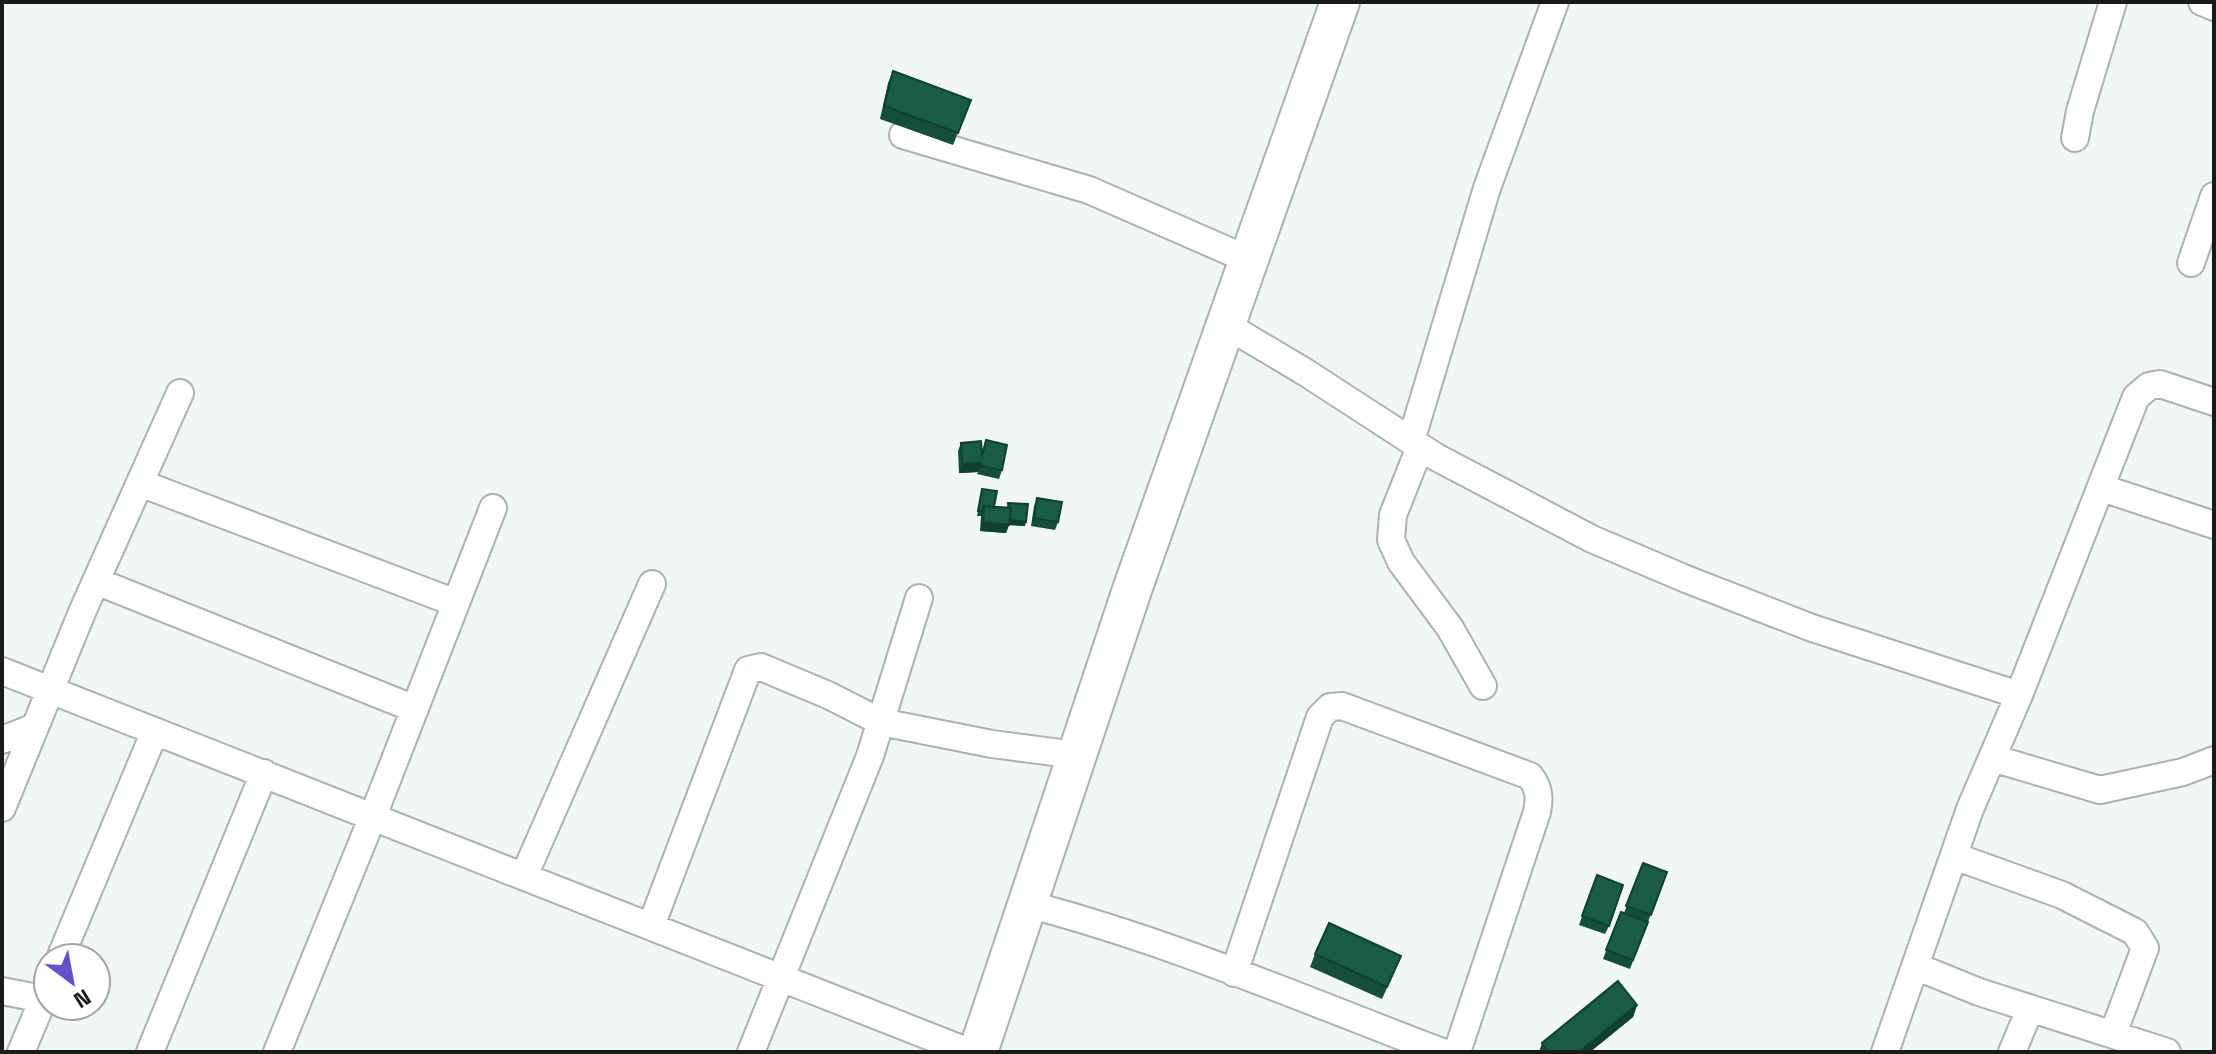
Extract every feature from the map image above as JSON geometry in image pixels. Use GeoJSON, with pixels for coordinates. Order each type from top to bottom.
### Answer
{"type":"FeatureCollection","features":[{"type":"Feature","properties":{"kind":"highway"},"geometry":{"type":"LineString","coordinates":[[978,1052],[1133,587],[1340,2]]}},
{"type":"Feature","properties":{"kind":"street"},"geometry":{"type":"LineString","coordinates":[[1483,686],[1450,628],[1401,562],[1391,540],[1393,515],[1487,188],[1555,2]]}},
{"type":"Feature","properties":{"kind":"street"},"geometry":{"type":"LineString","coordinates":[[2075,138],[2080,111],[2113,2]]}},
{"type":"Feature","properties":{"kind":"street"},"geometry":{"type":"LineString","coordinates":[[2202,2],[2214,7]]}},
{"type":"Feature","properties":{"kind":"street"},"geometry":{"type":"LineString","coordinates":[[903,135],[1089,190],[1249,260]]}},
{"type":"Feature","properties":{"kind":"street"},"geometry":{"type":"LineString","coordinates":[[2191,263],[2214,196]]}},
{"type":"Feature","properties":{"kind":"street"},"geometry":{"type":"LineString","coordinates":[[1226,325],[1415,444],[1592,539],[1812,628],[2019,695]]}},
{"type":"Feature","properties":{"kind":"street"},"geometry":{"type":"LineString","coordinates":[[1885,1052],[1970,809],[2019,695],[2136,397],[2149,386],[2160,384],[2214,402]]}},
{"type":"Feature","properties":{"kind":"street"},"geometry":{"type":"LineString","coordinates":[[2,808],[96,581],[180,393]]}},
{"type":"Feature","properties":{"kind":"street"},"geometry":{"type":"LineString","coordinates":[[140,483],[456,603]]}},
{"type":"Feature","properties":{"kind":"street"},"geometry":{"type":"LineString","coordinates":[[2102,488],[2214,525]]}},
{"type":"Feature","properties":{"kind":"street"},"geometry":{"type":"LineString","coordinates":[[277,1052],[493,508]]}},
{"type":"Feature","properties":{"kind":"street"},"geometry":{"type":"LineString","coordinates":[[96,581],[415,709]]}},
{"type":"Feature","properties":{"kind":"street"},"geometry":{"type":"LineString","coordinates":[[524,876],[652,584]]}},
{"type":"Feature","properties":{"kind":"street"},"geometry":{"type":"LineString","coordinates":[[751,1052],[870,756],[919,598]]}},
{"type":"Feature","properties":{"kind":"street"},"geometry":{"type":"LineString","coordinates":[[651,926],[748,670],[761,667],[881,722],[992,744],[1076,755]]}},
{"type":"Feature","properties":{"kind":"street"},"geometry":{"type":"LineString","coordinates":[[2,671],[969,1052]]}},
{"type":"Feature","properties":{"kind":"street"},"geometry":{"type":"LineString","coordinates":[[1234,973],[1320,717],[1330,707],[1342,706],[1530,776],[1537,785],[1540,799],[1537,812],[1457,1052]]}},
{"type":"Feature","properties":{"kind":"street"},"geometry":{"type":"LineString","coordinates":[[2,740],[35,727]]}},
{"type":"Feature","properties":{"kind":"street"},"geometry":{"type":"LineString","coordinates":[[67,942],[155,731]]}},
{"type":"Feature","properties":{"kind":"street"},"geometry":{"type":"LineString","coordinates":[[1992,758],[2100,790],[2183,772],[2214,760]]}},
{"type":"Feature","properties":{"kind":"street"},"geometry":{"type":"LineString","coordinates":[[158,1050],[264,773]]}},
{"type":"Feature","properties":{"kind":"street"},"geometry":{"type":"LineString","coordinates":[[1954,856],[2062,895],[2135,932],[2145,948],[2113,1034]]}},
{"type":"Feature","properties":{"kind":"street"},"geometry":{"type":"LineString","coordinates":[[1027,904],[1097,922],[1442,1052]]}},
{"type":"Feature","properties":{"kind":"street"},"geometry":{"type":"LineString","coordinates":[[1915,966],[2030,1009],[2167,1052]]}},
{"type":"Feature","properties":{"kind":"street"},"geometry":{"type":"LineString","coordinates":[[2,991],[32,993]]}},
{"type":"Feature","properties":{"kind":"street"},"geometry":{"type":"LineString","coordinates":[[2012,1052],[2030,1009]]}},
{"type":"Feature","properties":{"kind":"street"},"geometry":{"type":"LineString","coordinates":[[21,1052],[34,1022]]}},
{"type":"Feature","properties":{"kind":"building"},"geometry":{"type":"Polygon","coordinates":[[[893,71],[971,100],[958,133],[884,106],[893,71]]]}},
{"type":"Feature","properties":{"kind":"building"},"geometry":{"type":"Polygon","coordinates":[[[986,440],[1007,445],[1002,470],[981,466],[981,463],[962,464],[961,443],[981,441],[982,456],[986,440]]]}},
{"type":"Feature","properties":{"kind":"building"},"geometry":{"type":"Polygon","coordinates":[[[982,489],[997,491],[994,507],[984,506],[982,511],[978,511],[982,489]]]}},
{"type":"Feature","properties":{"kind":"building"},"geometry":{"type":"Polygon","coordinates":[[[1037,498],[1062,502],[1058,522],[1034,518],[1037,498]]]}},
{"type":"Feature","properties":{"kind":"building"},"geometry":{"type":"Polygon","coordinates":[[[1008,503],[1028,504],[1026,522],[1010,520],[1008,503]]]}},
{"type":"Feature","properties":{"kind":"building"},"geometry":{"type":"Polygon","coordinates":[[[984,506],[1011,508],[1009,525],[983,522],[984,506]]]}},
{"type":"Feature","properties":{"kind":"building"},"geometry":{"type":"Polygon","coordinates":[[[1643,863],[1667,872],[1651,915],[1626,906],[1643,863]]]}},
{"type":"Feature","properties":{"kind":"building"},"geometry":{"type":"Polygon","coordinates":[[[1597,875],[1623,885],[1609,926],[1582,916],[1597,875]]]}},
{"type":"Feature","properties":{"kind":"building"},"geometry":{"type":"Polygon","coordinates":[[[1621,912],[1648,922],[1633,960],[1606,950],[1621,912]]]}},
{"type":"Feature","properties":{"kind":"building"},"geometry":{"type":"Polygon","coordinates":[[[1329,923],[1401,956],[1387,987],[1315,954],[1329,923]]]}},
{"type":"Feature","properties":{"kind":"building"},"geometry":{"type":"Polygon","coordinates":[[[1618,981],[1637,1005],[1579,1052],[1549,1052],[1542,1043],[1618,981]]]}}]}
